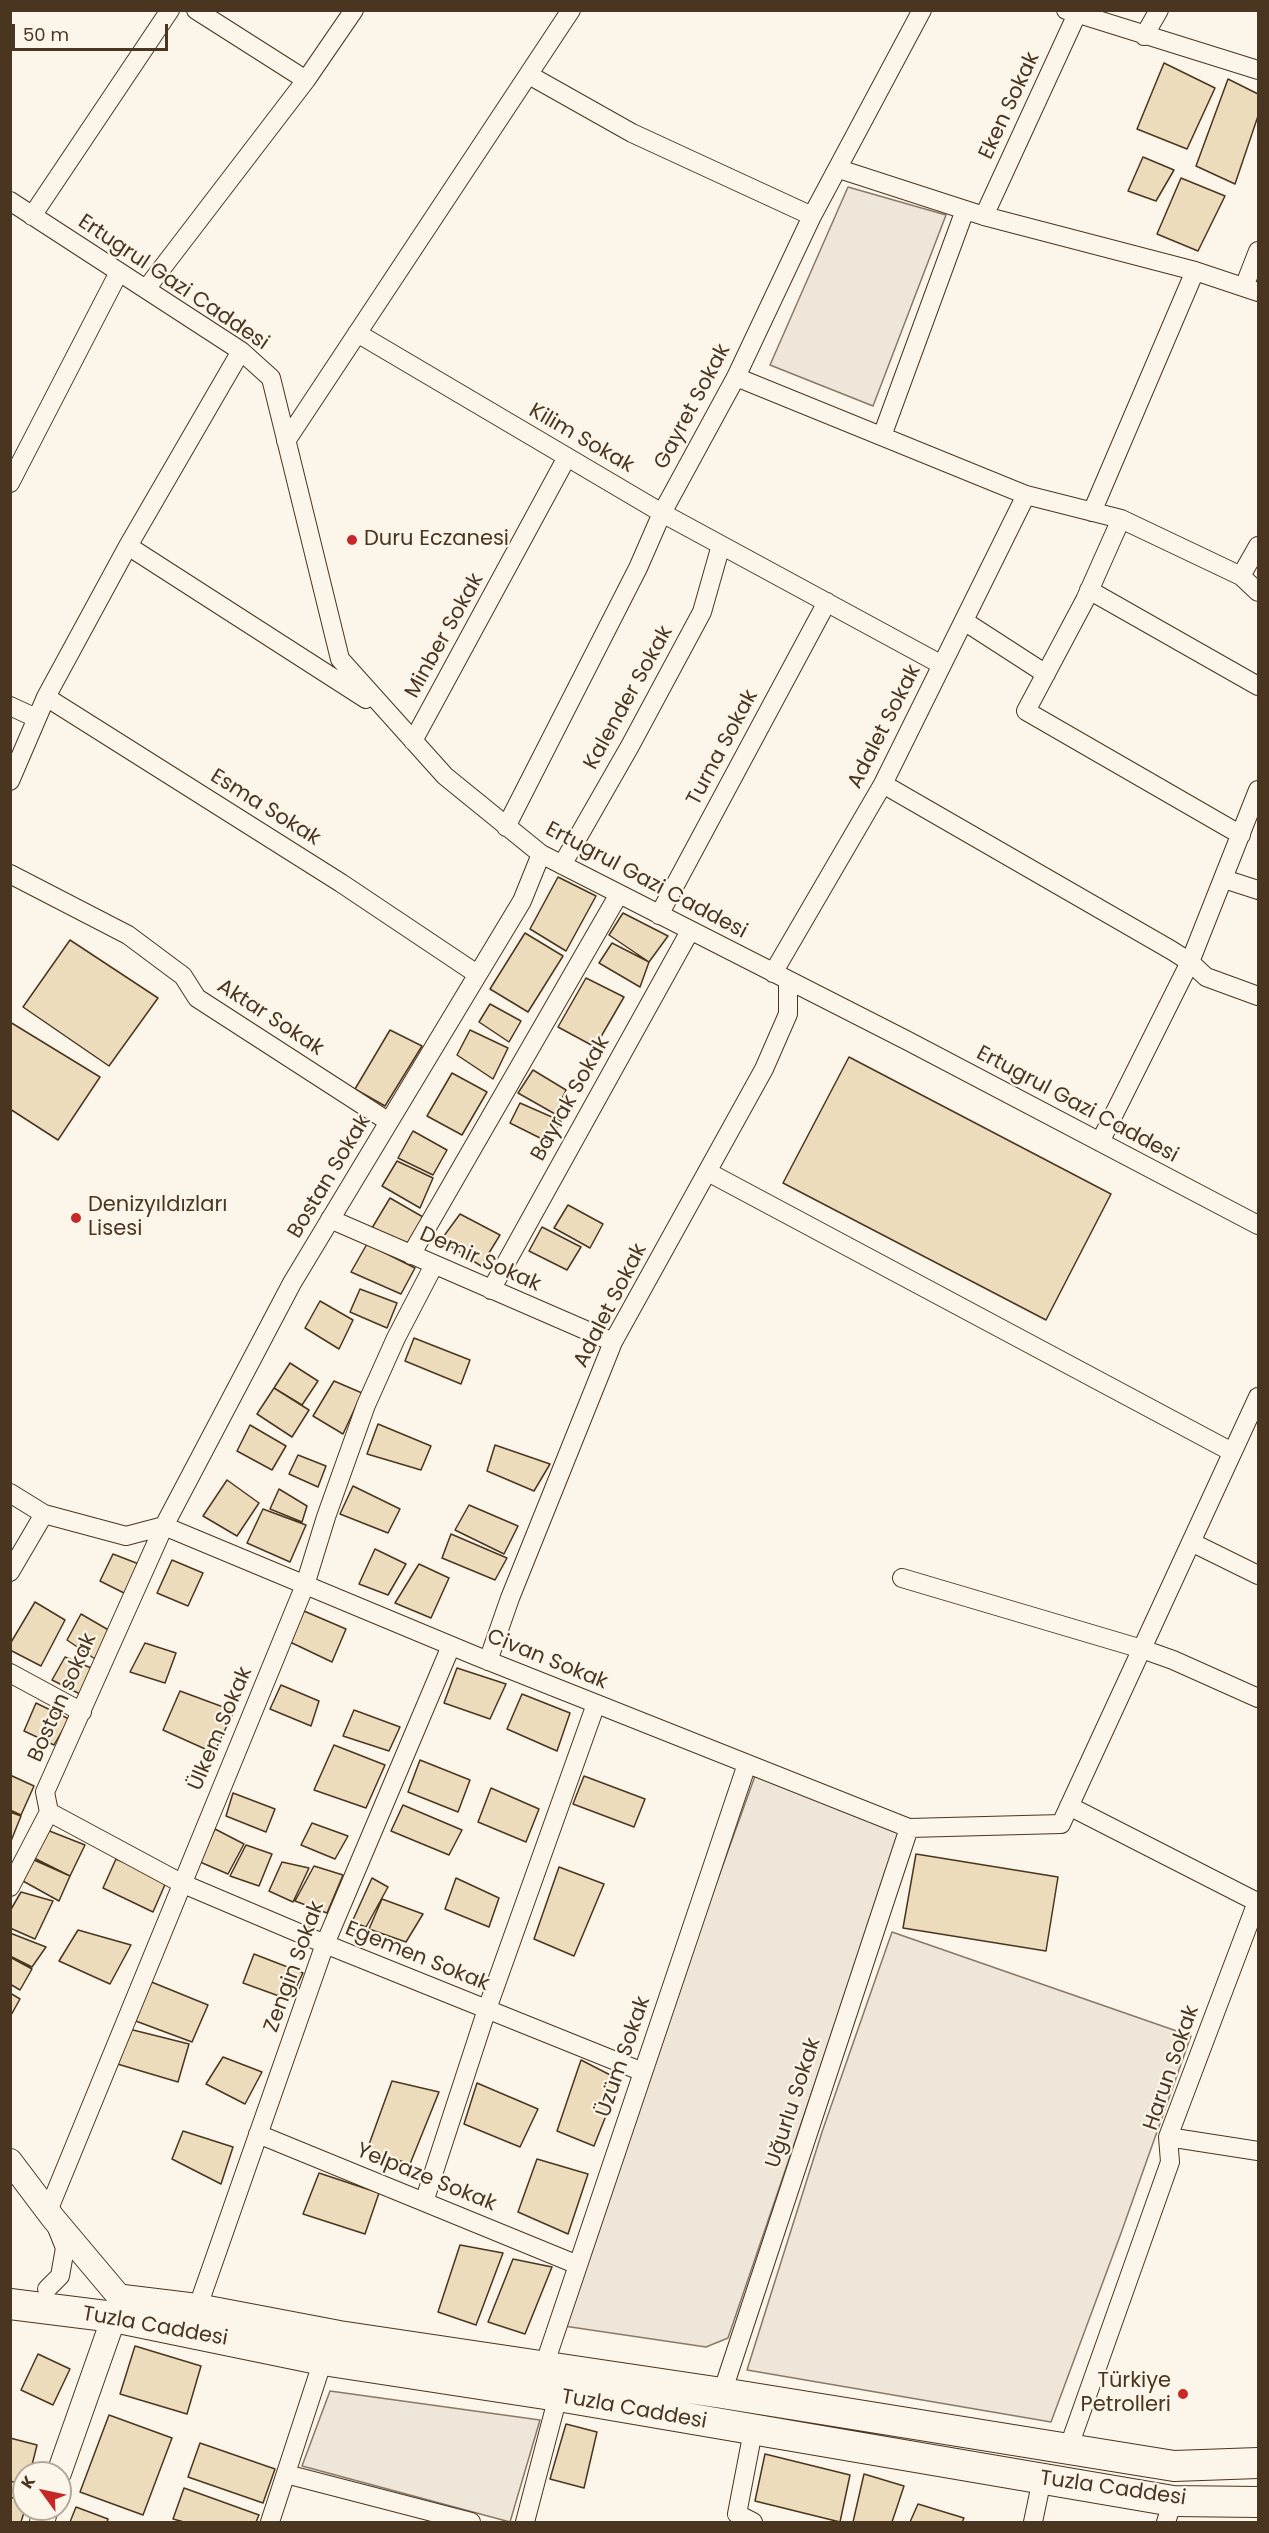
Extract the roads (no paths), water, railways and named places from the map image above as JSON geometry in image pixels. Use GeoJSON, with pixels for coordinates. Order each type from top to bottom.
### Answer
{"type":"FeatureCollection","features":[{"type":"Feature","properties":{"kind":"main road","name":"Tuzla Caddesi"},"geometry":{"type":"LineString","coordinates":[[10,2283],[47,2289],[323,2360],[558,2396],[1042,2479],[1169,2512],[1258,2502]]}},
{"type":"Feature","properties":{"kind":"main road","name":"Tuzla Caddesi"},"geometry":{"type":"LineString","coordinates":[[10,2304],[197,2309],[339,2336],[722,2393],[1174,2466],[1258,2463]]}},
{"type":"Feature","properties":{"kind":"street"},"geometry":{"type":"LineString","coordinates":[[32,216],[170,10]]}},
{"type":"Feature","properties":{"kind":"street"},"geometry":{"type":"LineString","coordinates":[[196,10],[306,80]]}},
{"type":"Feature","properties":{"kind":"street"},"geometry":{"type":"LineString","coordinates":[[146,289],[306,80],[354,10]]}},
{"type":"Feature","properties":{"kind":"street"},"geometry":{"type":"LineString","coordinates":[[286,441],[571,10]]}},
{"type":"Feature","properties":{"kind":"street","name":"Gayret Sokak"},"geometry":{"type":"LineString","coordinates":[[506,826],[638,568],[662,513],[736,377],[812,216],[922,10]]}},
{"type":"Feature","properties":{"kind":"street"},"geometry":{"type":"LineString","coordinates":[[1144,36],[1159,10]]}},
{"type":"Feature","properties":{"kind":"street"},"geometry":{"type":"LineString","coordinates":[[1071,12],[1258,70]]}},
{"type":"Feature","properties":{"kind":"street","name":"Eken Sokak"},"geometry":{"type":"LineString","coordinates":[[984,216],[1071,12]]}},
{"type":"Feature","properties":{"kind":"street"},"geometry":{"type":"LineString","coordinates":[[529,75],[632,133],[812,216]]}},
{"type":"Feature","properties":{"kind":"street"},"geometry":{"type":"LineString","coordinates":[[839,169],[984,216],[1195,271],[1251,290],[1258,251]]}},
{"type":"Feature","properties":{"kind":"street","name":"Ertugrul Gazi Caddesi"},"geometry":{"type":"LineString","coordinates":[[10,201],[241,351],[271,378],[340,659],[445,776],[541,855],[1258,1225]]}},
{"type":"Feature","properties":{"kind":"street"},"geometry":{"type":"LineString","coordinates":[[882,436],[965,210]]}},
{"type":"Feature","properties":{"kind":"street"},"geometry":{"type":"LineString","coordinates":[[1092,512],[1195,271]]}},
{"type":"Feature","properties":{"kind":"street"},"geometry":{"type":"LineString","coordinates":[[10,483],[119,272]]}},
{"type":"Feature","properties":{"kind":"street","name":"Kilim Sokak"},"geometry":{"type":"LineString","coordinates":[[357,333],[662,513],[942,665]]}},
{"type":"Feature","properties":{"kind":"street"},"geometry":{"type":"LineString","coordinates":[[10,781],[46,698],[128,546],[241,351]]}},
{"type":"Feature","properties":{"kind":"street"},"geometry":{"type":"LineString","coordinates":[[736,377],[1026,495],[1121,519],[1241,576],[1258,592]]}},
{"type":"Feature","properties":{"kind":"street","name":"Minber Sokak"},"geometry":{"type":"LineString","coordinates":[[413,741],[567,457]]}},
{"type":"Feature","properties":{"kind":"street","name":"Adalet Sokak"},"geometry":{"type":"LineString","coordinates":[[488,1661],[510,1598],[613,1342],[764,1069],[788,1014],[781,977],[883,784],[1026,495]]}},
{"type":"Feature","properties":{"kind":"street"},"geometry":{"type":"LineString","coordinates":[[1121,519],[1089,590],[1026,711],[1241,835]]}},
{"type":"Feature","properties":{"kind":"street","name":"Kalender Sokak"},"geometry":{"type":"LineString","coordinates":[[562,865],[630,747],[702,612],[721,545]]}},
{"type":"Feature","properties":{"kind":"street"},"geometry":{"type":"LineString","coordinates":[[128,546],[387,712]]}},
{"type":"Feature","properties":{"kind":"street"},"geometry":{"type":"LineString","coordinates":[[1241,576],[1258,546]]}},
{"type":"Feature","properties":{"kind":"street"},"geometry":{"type":"LineString","coordinates":[[1089,590],[1258,686]]}},
{"type":"Feature","properties":{"kind":"street","name":"Turna Sokak"},"geometry":{"type":"LineString","coordinates":[[659,915],[827,603]]}},
{"type":"Feature","properties":{"kind":"street"},"geometry":{"type":"LineString","coordinates":[[964,621],[1046,674]]}},
{"type":"Feature","properties":{"kind":"street","name":"Esma Sokak"},"geometry":{"type":"LineString","coordinates":[[46,698],[341,883],[477,974]]}},
{"type":"Feature","properties":{"kind":"street"},"geometry":{"type":"LineString","coordinates":[[10,706],[36,718]]}},
{"type":"Feature","properties":{"kind":"street"},"geometry":{"type":"LineString","coordinates":[[883,784],[1190,962],[1206,978],[1258,996]]}},
{"type":"Feature","properties":{"kind":"street"},"geometry":{"type":"LineString","coordinates":[[1100,1142],[1190,962],[1258,790]]}},
{"type":"Feature","properties":{"kind":"street","name":"Bostan Sokak"},"geometry":{"type":"LineString","coordinates":[[164,1526],[292,1283],[522,901],[541,855]]}},
{"type":"Feature","properties":{"kind":"street","name":"Aktar Sokak"},"geometry":{"type":"LineString","coordinates":[[10,874],[128,934],[183,976],[197,998],[389,1122]]}},
{"type":"Feature","properties":{"kind":"street"},"geometry":{"type":"LineString","coordinates":[[1224,879],[1258,890]]}},
{"type":"Feature","properties":{"kind":"street"},"geometry":{"type":"LineString","coordinates":[[411,1255],[619,894]]}},
{"type":"Feature","properties":{"kind":"street","name":"Bayrak Sokak"},"geometry":{"type":"LineString","coordinates":[[492,1290],[690,930]]}},
{"type":"Feature","properties":{"kind":"street"},"geometry":{"type":"LineString","coordinates":[[708,1172],[1232,1452]]}},
{"type":"Feature","properties":{"kind":"street","name":"Demir Sokak"},"geometry":{"type":"LineString","coordinates":[[330,1219],[613,1342]]}},
{"type":"Feature","properties":{"kind":"street","name":"Ülkem Sokak"},"geometry":{"type":"LineString","coordinates":[[50,2214],[181,1883],[305,1585],[326,1517],[366,1405],[396,1338],[434,1265]]}},
{"type":"Feature","properties":{"kind":"street"},"geometry":{"type":"LineString","coordinates":[[1069,1806],[1257,1402]]}},
{"type":"Feature","properties":{"kind":"street"},"geometry":{"type":"LineString","coordinates":[[10,1493],[44,1514],[126,1536],[164,1526]]}},
{"type":"Feature","properties":{"kind":"street"},"geometry":{"type":"LineString","coordinates":[[10,1572],[44,1514]]}},
{"type":"Feature","properties":{"kind":"street","name":"Civan Sokak"},"geometry":{"type":"LineString","coordinates":[[164,1526],[488,1661],[909,1828],[1061,1824],[1069,1806]]}},
{"type":"Feature","properties":{"kind":"street","name":"Bostan sokak"},"geometry":{"type":"LineString","coordinates":[[10,1887],[49,1812],[45,1792],[164,1526]]}},
{"type":"Feature","properties":{"kind":"street"},"geometry":{"type":"LineString","coordinates":[[1191,1542],[1258,1575]]}},
{"type":"Feature","properties":{"kind":"street"},"geometry":{"type":"LineString","coordinates":[[902,1578],[1142,1649],[1173,1660],[1258,1698]]}},
{"type":"Feature","properties":{"kind":"street","name":"Zengin Sokak"},"geometry":{"type":"LineString","coordinates":[[197,2309],[325,1944],[452,1646]]}},
{"type":"Feature","properties":{"kind":"street"},"geometry":{"type":"LineString","coordinates":[[10,1673],[82,1712]]}},
{"type":"Feature","properties":{"kind":"street"},"geometry":{"type":"LineString","coordinates":[[424,2202],[487,2009],[596,1704]]}},
{"type":"Feature","properties":{"kind":"street","name":"Üzüm Sokak"},"geometry":{"type":"LineString","coordinates":[[544,2366],[747,1764]]}},
{"type":"Feature","properties":{"kind":"street","name":"Harun Sokak"},"geometry":{"type":"LineString","coordinates":[[1068,2449],[1170,2162],[1168,2137],[1257,1902],[1069,1806]]}},
{"type":"Feature","properties":{"kind":"street","name":"Egemen Sokak"},"geometry":{"type":"LineString","coordinates":[[49,1812],[181,1883],[325,1944],[643,2072]]}},
{"type":"Feature","properties":{"kind":"street","name":"Uğurlu Sokak"},"geometry":{"type":"LineString","coordinates":[[722,2393],[909,1828]]}},
{"type":"Feature","properties":{"kind":"street","name":"Yelpaze Sokak"},"geometry":{"type":"LineString","coordinates":[[258,2134],[578,2265]]}},
{"type":"Feature","properties":{"kind":"street"},"geometry":{"type":"LineString","coordinates":[[1168,2137],[1258,2151]]}},
{"type":"Feature","properties":{"kind":"street"},"geometry":{"type":"LineString","coordinates":[[10,2160],[118,2308],[63,2461]]}},
{"type":"Feature","properties":{"kind":"street"},"geometry":{"type":"LineString","coordinates":[[47,2289],[60,2276],[64,2248],[50,2214]]}},
{"type":"Feature","properties":{"kind":"street"},"geometry":{"type":"LineString","coordinates":[[270,2523],[323,2360]]}},
{"type":"Feature","properties":{"kind":"street"},"geometry":{"type":"LineString","coordinates":[[525,2523],[558,2396]]}},
{"type":"Feature","properties":{"kind":"street"},"geometry":{"type":"LineString","coordinates":[[753,2431],[737,2514],[753,2523]]}},
{"type":"Feature","properties":{"kind":"street"},"geometry":{"type":"LineString","coordinates":[[286,2474],[471,2523]]}},
{"type":"Feature","properties":{"kind":"street"},"geometry":{"type":"LineString","coordinates":[[1033,2523],[1042,2479]]}},
{"type":"Feature","properties":{"kind":"place","name":"Duru Eczanesi"},"geometry":{"type":"Point","coordinates":[352,540]}},
{"type":"Feature","properties":{"kind":"place","name":"Denizyıldızları Lisesi"},"geometry":{"type":"Point","coordinates":[76,1218]}},
{"type":"Feature","properties":{"kind":"place","name":"Türkiye Petrolleri"},"geometry":{"type":"Point","coordinates":[1183,2394]}}]}
